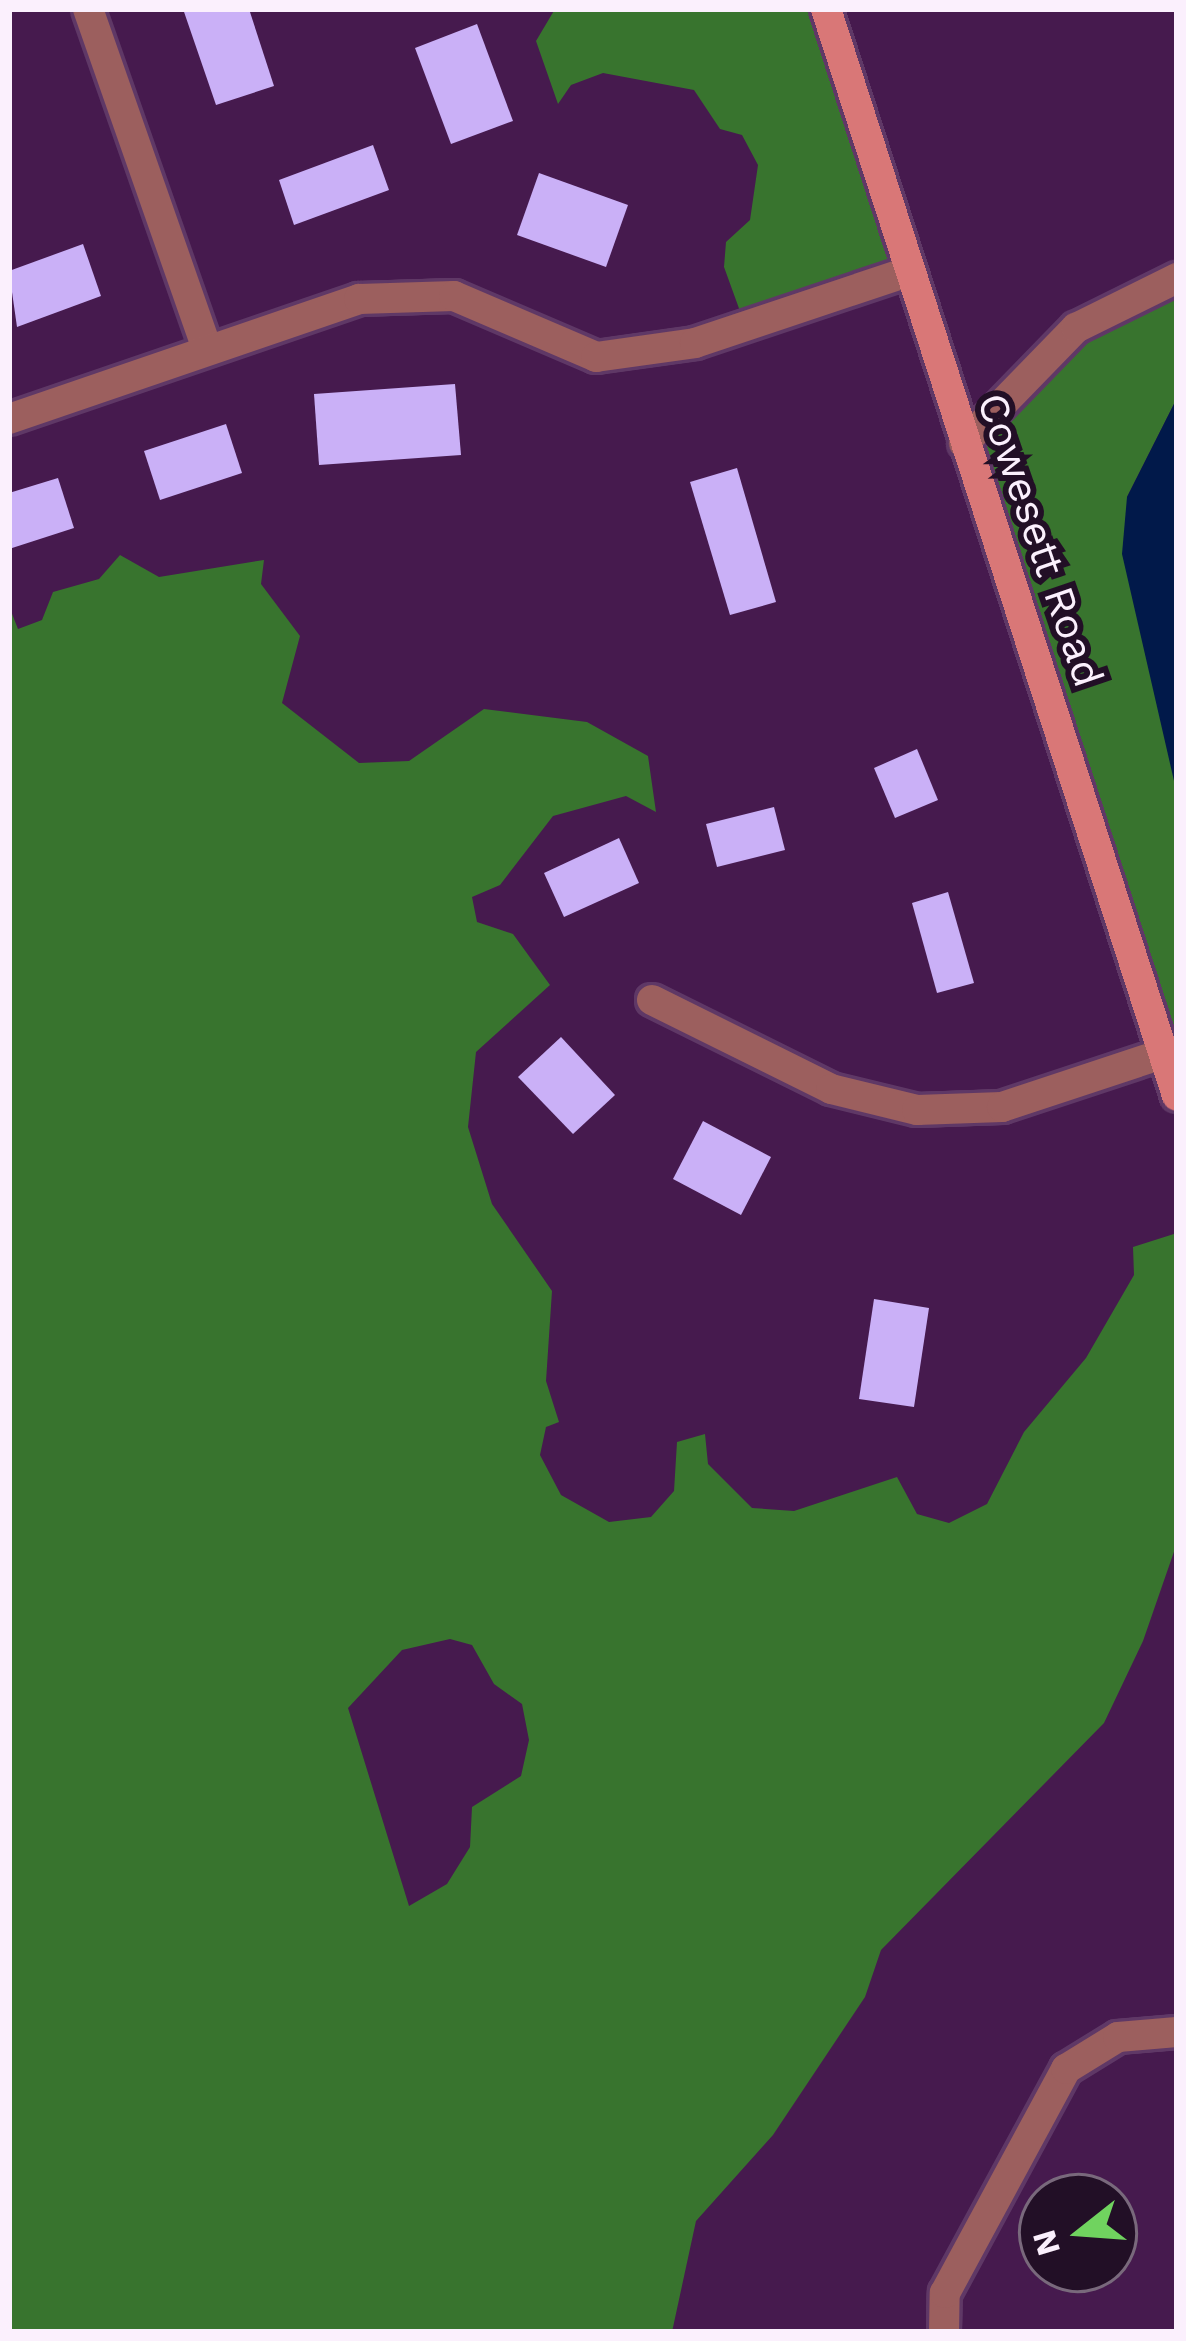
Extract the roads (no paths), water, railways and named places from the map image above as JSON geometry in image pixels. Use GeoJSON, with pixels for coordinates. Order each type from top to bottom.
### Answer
{"type":"FeatureCollection","features":[{"type":"Feature","properties":{"kind":"main road","name":"Cowesett Road"},"geometry":{"type":"LineString","coordinates":[[826,9],[904,273],[1177,1096]]}},
{"type":"Feature","properties":{"kind":"street"},"geometry":{"type":"LineString","coordinates":[[88,9],[205,343]]}},
{"type":"Feature","properties":{"kind":"street"},"geometry":{"type":"LineString","coordinates":[[9,419],[205,343],[359,299],[454,296],[596,357],[649,354],[904,273]]}},
{"type":"Feature","properties":{"kind":"street"},"geometry":{"type":"LineString","coordinates":[[964,443],[1076,328],[1177,278]]}},
{"type":"Feature","properties":{"kind":"street"},"geometry":{"type":"LineString","coordinates":[[652,1000],[831,1089],[917,1109],[1002,1108],[1162,1054]]}},
{"type":"Feature","properties":{"kind":"street"},"geometry":{"type":"LineString","coordinates":[[944,2332],[945,2293],[1066,2069],[1118,2036],[1177,2032]]}},
{"type":"Feature","properties":{"kind":"water"},"geometry":{"type":"Polygon","coordinates":[[[1177,398],[1177,794],[1122,554],[1127,497],[1177,398]]]}}]}
